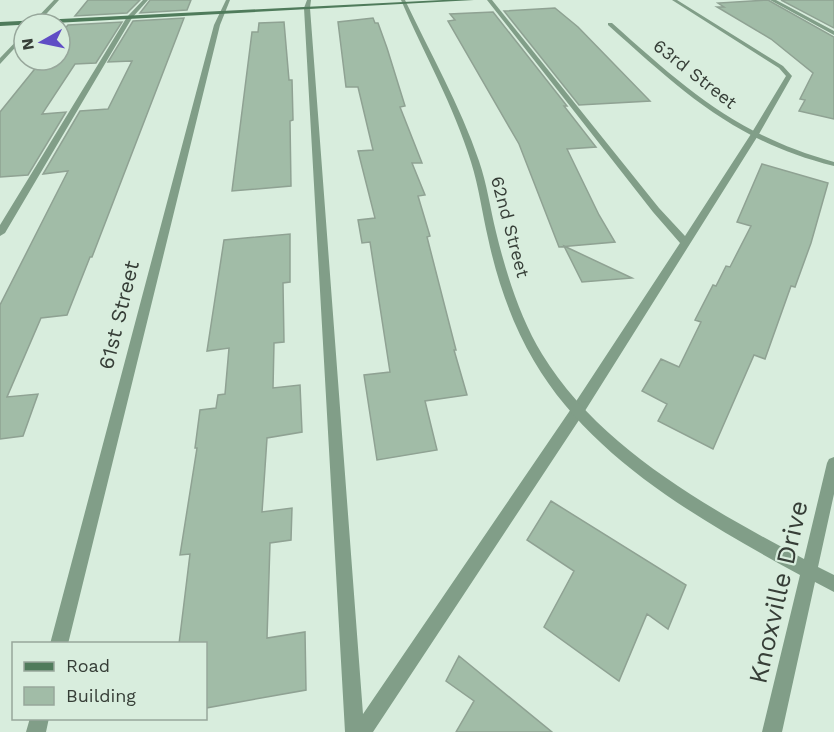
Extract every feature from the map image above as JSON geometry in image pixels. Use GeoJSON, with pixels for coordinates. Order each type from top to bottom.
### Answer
{"type":"FeatureCollection","features":[{"type":"Feature","properties":{"kind":"main road"},"geometry":{"type":"LineString","coordinates":[[72,21],[223,12],[308,4],[472,0]]}},
{"type":"Feature","properties":{"kind":"street"},"geometry":{"type":"LineString","coordinates":[[46,12],[57,0]]}},
{"type":"Feature","properties":{"kind":"street"},"geometry":{"type":"LineString","coordinates":[[0,233],[130,17],[146,0]]}},
{"type":"Feature","properties":{"kind":"street","name":"61st Street"},"geometry":{"type":"LineString","coordinates":[[60,642],[217,25],[228,0]]}},
{"type":"Feature","properties":{"kind":"street"},"geometry":{"type":"LineString","coordinates":[[489,0],[656,210],[686,243]]}},
{"type":"Feature","properties":{"kind":"street"},"geometry":{"type":"LineString","coordinates":[[362,732],[578,410],[755,134],[789,76],[781,67],[674,0]]}},
{"type":"Feature","properties":{"kind":"street"},"geometry":{"type":"LineString","coordinates":[[772,0],[834,33]]}},
{"type":"Feature","properties":{"kind":"street","name":"62nd Street"},"geometry":{"type":"LineString","coordinates":[[404,2],[472,154],[497,253],[524,327],[545,369],[578,410],[612,445],[645,471],[738,531],[834,584]]}},
{"type":"Feature","properties":{"kind":"street"},"geometry":{"type":"LineString","coordinates":[[308,4],[355,732]]}},
{"type":"Feature","properties":{"kind":"street","name":"63rd Street"},"geometry":{"type":"LineString","coordinates":[[610,24],[718,115],[755,134],[834,164]]}},
{"type":"Feature","properties":{"kind":"street"},"geometry":{"type":"LineString","coordinates":[[0,62],[12,48]]}},
{"type":"Feature","properties":{"kind":"street","name":"Knoxville Drive"},"geometry":{"type":"LineString","coordinates":[[772,732],[834,463]]}},
{"type":"Feature","properties":{"kind":"building"},"geometry":{"type":"Polygon","coordinates":[[[88,0],[140,0],[127,13],[75,16],[88,0]]]}},
{"type":"Feature","properties":{"kind":"building"},"geometry":{"type":"Polygon","coordinates":[[[150,0],[191,0],[187,10],[140,13],[150,0]]]}},
{"type":"Feature","properties":{"kind":"building"},"geometry":{"type":"Polygon","coordinates":[[[768,0],[834,37],[834,119],[799,111],[805,100],[800,99],[813,73],[771,39],[717,7],[724,7],[718,3],[768,0]]]}},
{"type":"Feature","properties":{"kind":"building"},"geometry":{"type":"Polygon","coordinates":[[[781,0],[834,0],[834,28],[781,0]]]}},
{"type":"Feature","properties":{"kind":"building"},"geometry":{"type":"Polygon","coordinates":[[[555,8],[578,27],[650,101],[579,105],[504,11],[555,8]]]}},
{"type":"Feature","properties":{"kind":"building"},"geometry":{"type":"Polygon","coordinates":[[[493,12],[567,106],[564,106],[596,147],[567,149],[599,215],[615,242],[559,247],[519,144],[448,21],[455,20],[450,14],[493,12]]]}},
{"type":"Feature","properties":{"kind":"building"},"geometry":{"type":"Polygon","coordinates":[[[184,18],[92,257],[90,257],[67,315],[41,318],[7,397],[38,394],[23,436],[0,439],[0,305],[68,171],[43,174],[80,111],[108,109],[132,61],[108,62],[133,21],[184,18]]]}},
{"type":"Feature","properties":{"kind":"building"},"geometry":{"type":"Polygon","coordinates":[[[373,18],[375,23],[378,23],[387,48],[405,106],[400,107],[422,163],[412,163],[425,195],[418,196],[430,236],[427,237],[467,395],[425,401],[437,450],[377,460],[364,375],[390,372],[370,242],[362,243],[358,220],[375,218],[358,151],[373,150],[358,87],[346,87],[338,22],[373,18]]]}},
{"type":"Feature","properties":{"kind":"building"},"geometry":{"type":"Polygon","coordinates":[[[122,22],[96,63],[75,64],[72,69],[72,25],[122,22]]]}},
{"type":"Feature","properties":{"kind":"building"},"geometry":{"type":"Polygon","coordinates":[[[284,22],[289,80],[292,80],[291,186],[232,191],[252,32],[258,32],[259,23],[284,22]]]}},
{"type":"Feature","properties":{"kind":"building"},"geometry":{"type":"Polygon","coordinates":[[[32,72],[70,72],[42,114],[66,112],[28,175],[0,177],[0,112],[32,72]]]}},
{"type":"Feature","properties":{"kind":"building"},"geometry":{"type":"Polygon","coordinates":[[[762,164],[828,183],[811,243],[795,287],[791,286],[765,359],[754,355],[713,449],[658,421],[667,404],[642,391],[661,359],[679,367],[701,322],[695,320],[713,285],[716,286],[726,266],[730,267],[751,226],[737,222],[762,164]]]}},
{"type":"Feature","properties":{"kind":"building"},"geometry":{"type":"Polygon","coordinates":[[[290,234],[290,282],[283,283],[284,342],[274,343],[273,388],[300,385],[302,432],[267,438],[262,512],[292,508],[291,540],[270,543],[267,638],[305,632],[306,690],[207,708],[207,642],[179,642],[190,554],[180,555],[197,448],[195,448],[200,410],[216,408],[218,395],[225,394],[229,348],[207,351],[224,240],[290,234]]]}},
{"type":"Feature","properties":{"kind":"building"},"geometry":{"type":"Polygon","coordinates":[[[564,246],[632,278],[582,282],[564,246]]]}},
{"type":"Feature","properties":{"kind":"building"},"geometry":{"type":"Polygon","coordinates":[[[551,501],[686,585],[668,629],[647,614],[619,681],[544,627],[574,571],[527,540],[551,501]]]}},
{"type":"Feature","properties":{"kind":"building"},"geometry":{"type":"Polygon","coordinates":[[[459,656],[552,732],[456,732],[474,701],[446,681],[459,656]]]}}]}
